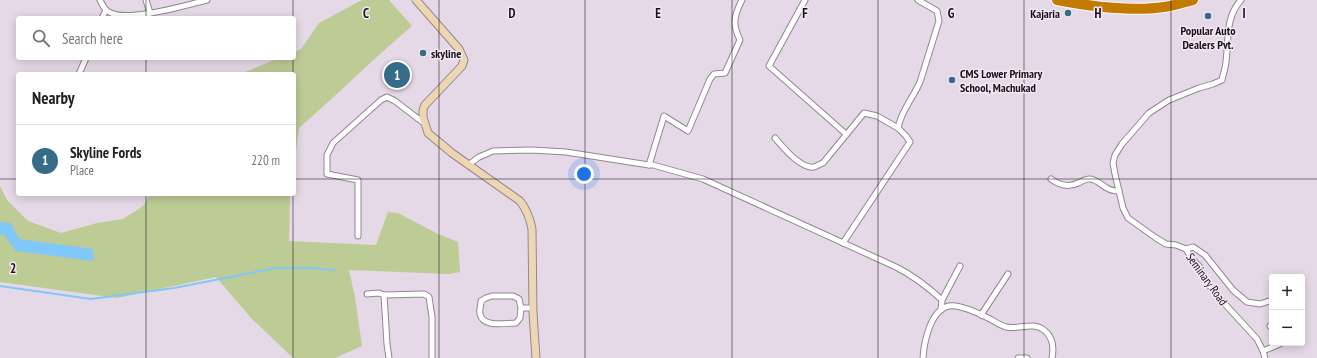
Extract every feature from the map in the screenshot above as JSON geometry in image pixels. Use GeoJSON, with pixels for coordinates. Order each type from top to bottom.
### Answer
{"type":"FeatureCollection","features":[{"type":"Feature","properties":{"kind":"highway"},"geometry":{"type":"LineString","coordinates":[[1057,0],[1089,5],[1133,8],[1154,4],[1164,7],[1194,0]]}},
{"type":"Feature","properties":{"kind":"main road"},"geometry":{"type":"LineString","coordinates":[[416,0],[459,49],[464,60],[462,66],[422,110],[428,133],[468,165],[520,201],[531,220],[536,358]]}},
{"type":"Feature","properties":{"kind":"street"},"geometry":{"type":"LineString","coordinates":[[100,0],[106,10],[110,13],[118,15],[150,13],[207,0]]}},
{"type":"Feature","properties":{"kind":"street"},"geometry":{"type":"LineString","coordinates":[[146,0],[150,13]]}},
{"type":"Feature","properties":{"kind":"street"},"geometry":{"type":"LineString","coordinates":[[649,165],[664,116],[688,131],[710,79],[714,74],[725,73],[740,40],[734,24],[736,12],[742,0]]}},
{"type":"Feature","properties":{"kind":"street"},"geometry":{"type":"LineString","coordinates":[[805,0],[769,66],[846,134]]}},
{"type":"Feature","properties":{"kind":"street"},"geometry":{"type":"LineString","coordinates":[[898,128],[904,109],[920,82],[939,21],[938,12],[918,0]]}},
{"type":"Feature","properties":{"kind":"street","name":"Seminary Road"},"geometry":{"type":"LineString","coordinates":[[1241,0],[1233,11],[1229,23],[1226,63],[1222,80],[1169,100],[1155,109],[1138,124],[1122,144],[1115,155],[1113,163],[1119,192],[1128,218],[1166,244],[1176,245],[1186,249],[1192,259],[1199,266],[1202,274],[1213,291],[1257,339],[1265,358]]}},
{"type":"Feature","properties":{"kind":"street"},"geometry":{"type":"LineString","coordinates":[[103,16],[106,10]]}},
{"type":"Feature","properties":{"kind":"street"},"geometry":{"type":"LineString","coordinates":[[80,72],[85,60]]}},
{"type":"Feature","properties":{"kind":"street"},"geometry":{"type":"LineString","coordinates":[[358,236],[358,180],[327,174],[328,155],[333,143],[381,100],[387,97],[395,101],[425,125]]}},
{"type":"Feature","properties":{"kind":"street"},"geometry":{"type":"LineString","coordinates":[[775,138],[790,155],[803,165],[813,167],[823,163],[864,112],[877,116],[898,128],[910,142],[843,243]]}},
{"type":"Feature","properties":{"kind":"street"},"geometry":{"type":"LineString","coordinates":[[468,165],[479,157],[493,151],[532,150],[566,152],[652,165],[703,179],[910,274],[942,300]]}},
{"type":"Feature","properties":{"kind":"street"},"geometry":{"type":"LineString","coordinates":[[1050,179],[1058,184],[1064,185],[1076,184],[1089,179],[1098,182],[1108,189],[1119,192]]}},
{"type":"Feature","properties":{"kind":"street"},"geometry":{"type":"LineString","coordinates":[[1186,249],[1193,247],[1205,255],[1233,290],[1247,302],[1260,304],[1269,301]]}},
{"type":"Feature","properties":{"kind":"street"},"geometry":{"type":"LineString","coordinates":[[923,358],[924,343],[928,331],[940,310],[942,300],[960,266]]}},
{"type":"Feature","properties":{"kind":"street"},"geometry":{"type":"LineString","coordinates":[[981,315],[1008,274]]}},
{"type":"Feature","properties":{"kind":"street"},"geometry":{"type":"LineString","coordinates":[[367,294],[424,294],[429,297],[432,317],[432,358]]}},
{"type":"Feature","properties":{"kind":"street"},"geometry":{"type":"LineString","coordinates":[[384,294],[389,358]]}},
{"type":"Feature","properties":{"kind":"street"},"geometry":{"type":"LineString","coordinates":[[492,296],[514,296],[519,299],[521,308],[520,318],[516,323],[488,324],[482,319],[480,313],[481,302],[492,296]]}},
{"type":"Feature","properties":{"kind":"street"},"geometry":{"type":"LineString","coordinates":[[940,310],[950,306],[961,308],[981,315],[1004,326],[1032,326],[1044,330],[1049,335],[1053,343],[1052,358]]}},
{"type":"Feature","properties":{"kind":"street"},"geometry":{"type":"LineString","coordinates":[[521,308],[533,308]]}},
{"type":"Feature","properties":{"kind":"street"},"geometry":{"type":"LineString","coordinates":[[1263,351],[1275,346]]}},
{"type":"Feature","properties":{"kind":"street"},"geometry":{"type":"LineString","coordinates":[[1018,358],[1027,358]]}},
{"type":"Feature","properties":{"kind":"green space"},"geometry":{"type":"Polygon","coordinates":[[[362,0],[389,0],[412,26],[299,128],[296,151],[296,72],[245,72],[274,60],[296,60],[296,51],[301,49],[319,23],[362,0]]]}},
{"type":"Feature","properties":{"kind":"green space"},"geometry":{"type":"Polygon","coordinates":[[[0,186],[7,200],[28,221],[61,233],[97,223],[123,219],[143,206],[149,196],[290,196],[289,241],[376,245],[388,212],[398,213],[440,235],[458,242],[460,272],[449,274],[349,270],[355,297],[362,346],[335,358],[293,358],[251,318],[216,277],[117,298],[0,282],[0,186]]]}},
{"type":"Feature","properties":{"kind":"water"},"geometry":{"type":"Polygon","coordinates":[[[0,222],[11,223],[19,239],[93,249],[94,261],[16,251],[4,235],[0,235],[0,222]]]}},
{"type":"Feature","properties":{"kind":"waterway"},"geometry":{"type":"LineString","coordinates":[[0,286],[91,299],[174,288],[276,268],[311,268],[334,270]]}},
{"type":"Feature","properties":{"kind":"place","name":"Kajaria"},"geometry":{"type":"Point","coordinates":[1068,13]}},
{"type":"Feature","properties":{"kind":"place","name":"Popular Auto Dealers Pvt."},"geometry":{"type":"Point","coordinates":[1208,16]}},
{"type":"Feature","properties":{"kind":"place","name":"skyline"},"geometry":{"type":"Point","coordinates":[423,53]}},
{"type":"Feature","properties":{"kind":"place","name":"Skyline Fords"},"geometry":{"type":"Point","coordinates":[397,75]}},
{"type":"Feature","properties":{"kind":"place","name":"CMS Lower Primary School, Machukad"},"geometry":{"type":"Point","coordinates":[952,80]}}]}
